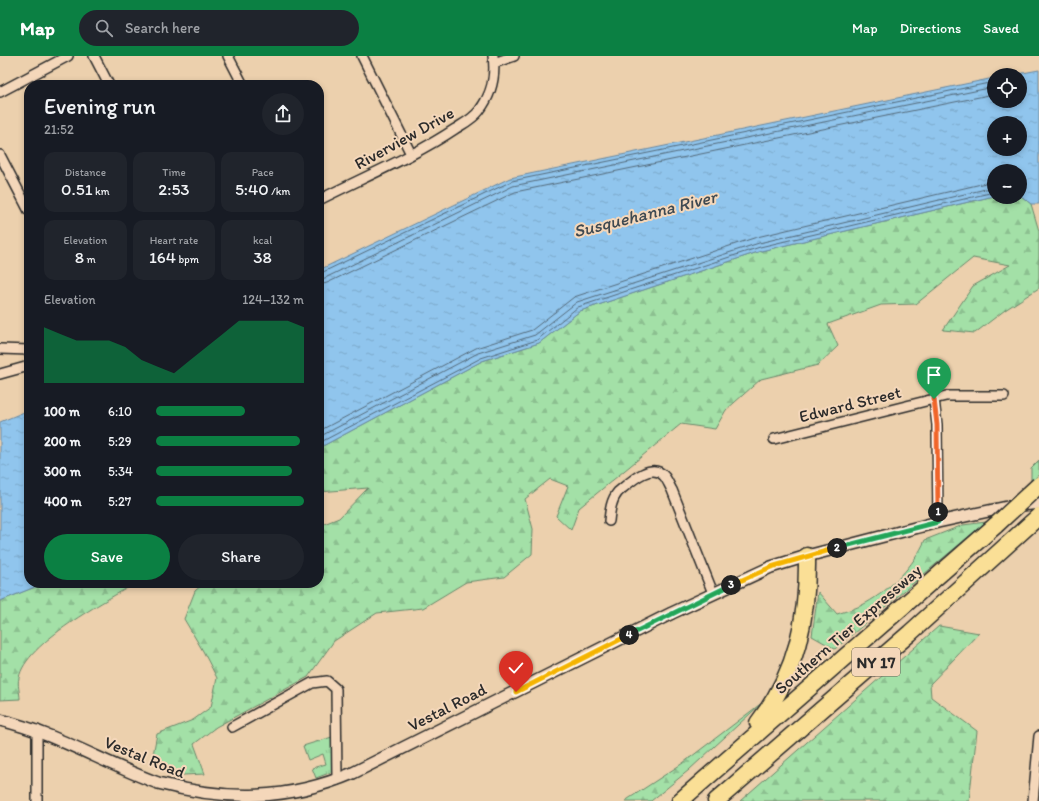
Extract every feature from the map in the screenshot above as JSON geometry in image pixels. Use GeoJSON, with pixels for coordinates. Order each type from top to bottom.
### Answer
{"type":"FeatureCollection","features":[{"type":"Feature","properties":{"kind":"highway","name":"Southern Tier Expressway"},"geometry":{"type":"LineString","coordinates":[[680,801],[996,525],[1039,485]]}},
{"type":"Feature","properties":{"kind":"highway","name":"NY 17"},"geometry":{"type":"LineString","coordinates":[[716,801],[910,633],[1037,518]]}},
{"type":"Feature","properties":{"kind":"highway"},"geometry":{"type":"LineString","coordinates":[[726,760],[769,710],[791,667],[799,642],[804,608],[807,556]]}},
{"type":"Feature","properties":{"kind":"street"},"geometry":{"type":"LineString","coordinates":[[0,92],[68,56]]}},
{"type":"Feature","properties":{"kind":"street"},"geometry":{"type":"LineString","coordinates":[[94,56],[106,80]]}},
{"type":"Feature","properties":{"kind":"street"},"geometry":{"type":"LineString","coordinates":[[228,56],[240,80]]}},
{"type":"Feature","properties":{"kind":"street"},"geometry":{"type":"LineString","coordinates":[[362,56],[411,154]]}},
{"type":"Feature","properties":{"kind":"street","name":"Riverview Drive"},"geometry":{"type":"LineString","coordinates":[[324,198],[440,139],[479,112],[492,86],[494,59],[514,56]]}},
{"type":"Feature","properties":{"kind":"street"},"geometry":{"type":"LineString","coordinates":[[0,155],[24,201]]}},
{"type":"Feature","properties":{"kind":"street"},"geometry":{"type":"LineString","coordinates":[[0,349],[24,350]]}},
{"type":"Feature","properties":{"kind":"street"},"geometry":{"type":"LineString","coordinates":[[0,374],[24,367]]}},
{"type":"Feature","properties":{"kind":"street","name":"Edward Street"},"geometry":{"type":"LineString","coordinates":[[774,439],[934,399],[960,395],[1004,396]]}},
{"type":"Feature","properties":{"kind":"street"},"geometry":{"type":"LineString","coordinates":[[934,399],[937,425],[938,522]]}},
{"type":"Feature","properties":{"kind":"street"},"geometry":{"type":"LineString","coordinates":[[609,521],[610,508],[614,496],[638,476],[653,470],[659,471],[664,476],[672,490],[713,593]]}},
{"type":"Feature","properties":{"kind":"street","name":"Vestal Road"},"geometry":{"type":"LineString","coordinates":[[0,720],[37,730],[172,788],[207,796],[251,800],[296,793],[337,780],[713,593],[771,567],[807,556],[938,522],[1007,507],[1039,503]]}},
{"type":"Feature","properties":{"kind":"street"},"geometry":{"type":"LineString","coordinates":[[232,727],[312,683],[327,681],[336,689],[337,780]]}},
{"type":"Feature","properties":{"kind":"street"},"geometry":{"type":"LineString","coordinates":[[37,730],[37,801]]}},
{"type":"Feature","properties":{"kind":"street"},"geometry":{"type":"LineString","coordinates":[[1033,801],[1039,736]]}},
{"type":"Feature","properties":{"kind":"green space"},"geometry":{"type":"Polygon","coordinates":[[[987,198],[987,204],[1027,204],[1027,201],[1031,204],[1039,231],[1039,288],[1005,310],[975,333],[943,330],[973,286],[1010,265],[973,258],[916,304],[881,305],[828,324],[838,346],[818,365],[761,379],[726,410],[715,429],[681,424],[579,508],[571,530],[556,516],[568,486],[550,479],[525,499],[533,529],[532,554],[504,577],[466,582],[423,608],[377,613],[334,641],[308,677],[216,727],[194,744],[205,774],[183,775],[152,760],[157,734],[193,720],[211,707],[217,678],[184,619],[195,591],[198,588],[324,588],[324,524],[339,518],[368,488],[324,492],[324,445],[482,361],[539,343],[580,311],[761,251],[987,198]]]}},
{"type":"Feature","properties":{"kind":"green space"},"geometry":{"type":"Polygon","coordinates":[[[1039,460],[1039,474],[1031,483],[1031,468],[1039,460]]]}},
{"type":"Feature","properties":{"kind":"green space"},"geometry":{"type":"Polygon","coordinates":[[[986,522],[835,649],[812,636],[818,592],[837,614],[859,606],[884,591],[901,576],[915,559],[925,540],[963,525],[986,522]]]}},
{"type":"Feature","properties":{"kind":"green space"},"geometry":{"type":"Polygon","coordinates":[[[32,588],[127,588],[69,624],[51,637],[36,651],[25,665],[18,680],[20,699],[0,700],[0,601],[32,588]]]}},
{"type":"Feature","properties":{"kind":"green space"},"geometry":{"type":"Polygon","coordinates":[[[939,626],[979,633],[930,684],[931,697],[977,731],[969,801],[740,801],[939,626]]]}},
{"type":"Feature","properties":{"kind":"green space"},"geometry":{"type":"Polygon","coordinates":[[[763,702],[689,770],[651,801],[625,801],[683,763],[763,702]]]}},
{"type":"Feature","properties":{"kind":"green space"},"geometry":{"type":"Polygon","coordinates":[[[332,737],[334,771],[316,778],[312,768],[326,764],[323,754],[308,760],[303,746],[332,737]]]}},
{"type":"Feature","properties":{"kind":"water","name":"Susquehanna River"},"geometry":{"type":"Polygon","coordinates":[[[1039,70],[1039,204],[1031,204],[1027,201],[1027,164],[987,164],[987,198],[761,251],[580,311],[539,343],[482,361],[324,445],[324,268],[510,178],[987,79],[987,108],[1027,108],[1027,72],[1039,70]]]}},
{"type":"Feature","properties":{"kind":"water"},"geometry":{"type":"Polygon","coordinates":[[[24,412],[24,588],[32,588],[0,601],[0,422],[24,412]]]}},
{"type":"Feature","properties":{"kind":"route"},"geometry":{"type":"LineString","coordinates":[[516,692],[672,613],[771,567],[807,556],[938,522],[937,425],[934,399]]}}]}
